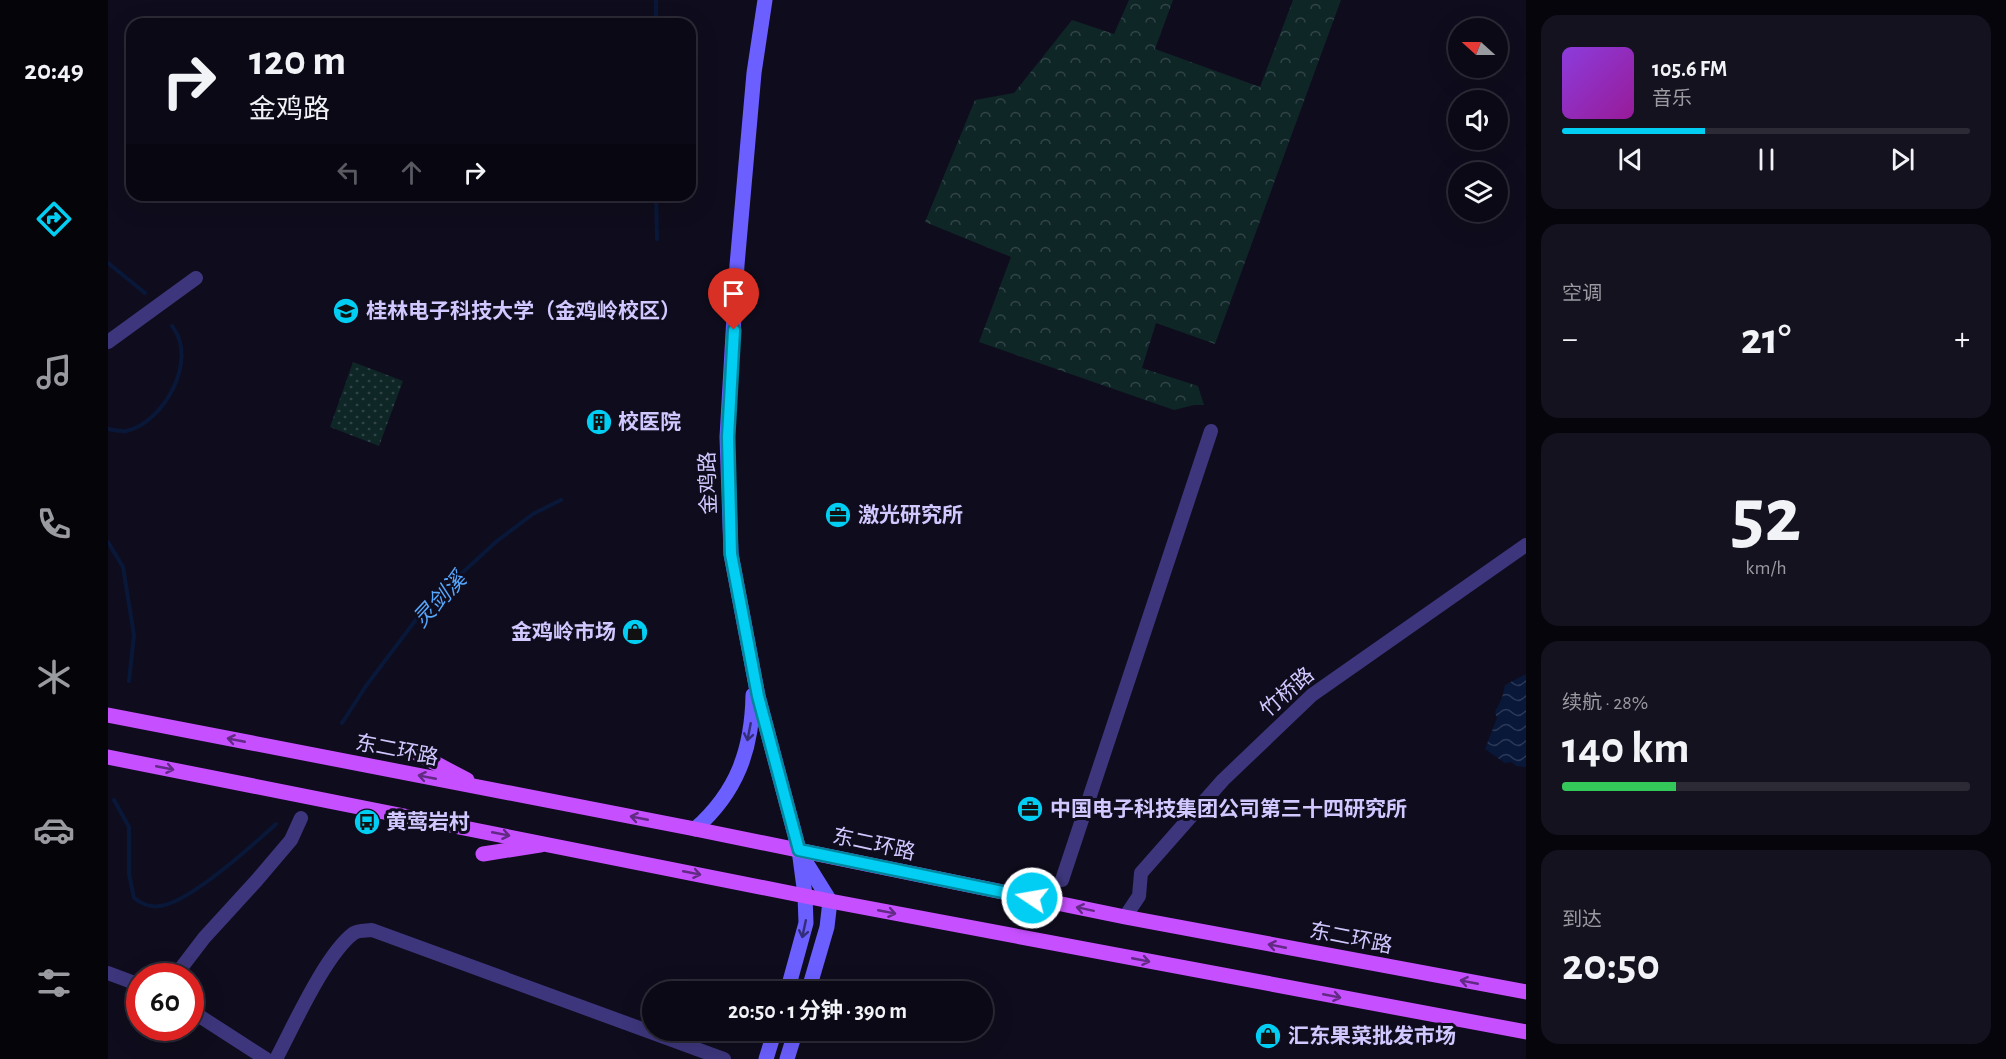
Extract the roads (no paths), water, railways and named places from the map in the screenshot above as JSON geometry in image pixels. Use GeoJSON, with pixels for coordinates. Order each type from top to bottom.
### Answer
{"type":"FeatureCollection","features":[{"type":"Feature","properties":{"kind":"main road","name":"金鸡路"},"geometry":{"type":"LineString","coordinates":[[765,0],[754,73],[737,265],[728,437],[731,554],[754,674],[799,850]]}},
{"type":"Feature","properties":{"kind":"main road"},"geometry":{"type":"LineString","coordinates":[[695,829],[727,796],[740,768],[752,714],[754,674]]}},
{"type":"Feature","properties":{"kind":"main road","name":"东二环路"},"geometry":{"type":"LineString","coordinates":[[108,715],[695,829],[1125,917],[1526,992]]}},
{"type":"Feature","properties":{"kind":"main road"},"geometry":{"type":"LineString","coordinates":[[418,754],[481,787]]}},
{"type":"Feature","properties":{"kind":"main road"},"geometry":{"type":"LineString","coordinates":[[108,757],[830,901],[1526,1032]]}},
{"type":"Feature","properties":{"kind":"main road"},"geometry":{"type":"LineString","coordinates":[[483,854],[549,844]]}},
{"type":"Feature","properties":{"kind":"main road"},"geometry":{"type":"LineString","coordinates":[[790,981],[806,923],[799,850]]}},
{"type":"Feature","properties":{"kind":"main road"},"geometry":{"type":"LineString","coordinates":[[799,850],[830,901],[827,927],[811,981]]}},
{"type":"Feature","properties":{"kind":"main road"},"geometry":{"type":"LineString","coordinates":[[766,1059],[772,1041]]}},
{"type":"Feature","properties":{"kind":"main road"},"geometry":{"type":"LineString","coordinates":[[787,1059],[793,1041]]}},
{"type":"Feature","properties":{"kind":"street"},"geometry":{"type":"LineString","coordinates":[[108,342],[196,278]]}},
{"type":"Feature","properties":{"kind":"street"},"geometry":{"type":"LineString","coordinates":[[1062,880],[1211,431]]}},
{"type":"Feature","properties":{"kind":"street","name":"竹桥路"},"geometry":{"type":"LineString","coordinates":[[1125,917],[1139,896],[1141,873],[1223,780],[1312,694],[1526,545]]}},
{"type":"Feature","properties":{"kind":"street"},"geometry":{"type":"LineString","coordinates":[[185,963],[204,938],[291,840],[301,818]]}},
{"type":"Feature","properties":{"kind":"street"},"geometry":{"type":"LineString","coordinates":[[276,1059],[312,991],[340,945],[356,931],[372,930],[724,1059]]}},
{"type":"Feature","properties":{"kind":"street"},"geometry":{"type":"LineString","coordinates":[[108,973],[126,980]]}},
{"type":"Feature","properties":{"kind":"street"},"geometry":{"type":"LineString","coordinates":[[204,1019],[266,1059]]}},
{"type":"Feature","properties":{"kind":"water"},"geometry":{"type":"Polygon","coordinates":[[[1526,674],[1526,767],[1516,766],[1512,762],[1505,763],[1485,749],[1497,718],[1495,712],[1505,685],[1526,674]]]}},
{"type":"Feature","properties":{"kind":"waterway","name":"灵剑溪"},"geometry":{"type":"LineString","coordinates":[[656,0],[656,18]]}},
{"type":"Feature","properties":{"kind":"waterway","name":"灵剑溪"},"geometry":{"type":"LineString","coordinates":[[656,201],[657,239]]}},
{"type":"Feature","properties":{"kind":"waterway","name":"灵剑溪"},"geometry":{"type":"LineString","coordinates":[[108,263],[145,293]]}},
{"type":"Feature","properties":{"kind":"waterway","name":"灵剑溪"},"geometry":{"type":"LineString","coordinates":[[108,429],[124,431],[140,426],[164,403],[173,388],[182,355],[179,340],[172,326]]}},
{"type":"Feature","properties":{"kind":"waterway","name":"灵剑溪"},"geometry":{"type":"LineString","coordinates":[[342,723],[366,686],[427,605],[497,541],[533,514],[561,500]]}},
{"type":"Feature","properties":{"kind":"waterway","name":"灵剑溪"},"geometry":{"type":"LineString","coordinates":[[108,542],[123,567],[134,635],[129,681]]}},
{"type":"Feature","properties":{"kind":"waterway","name":"灵剑溪"},"geometry":{"type":"LineString","coordinates":[[114,800],[129,827],[129,874],[134,898],[143,904],[153,906],[160,906],[187,895],[237,858],[276,824]]}},
{"type":"Feature","properties":{"kind":"place","name":"桂林电子科技大学（金鸡岭校区）"},"geometry":{"type":"Point","coordinates":[346,311]}},
{"type":"Feature","properties":{"kind":"place","name":"校医院"},"geometry":{"type":"Point","coordinates":[599,422]}},
{"type":"Feature","properties":{"kind":"place","name":"激光研究所"},"geometry":{"type":"Point","coordinates":[838,515]}},
{"type":"Feature","properties":{"kind":"place","name":"金鸡岭市场"},"geometry":{"type":"Point","coordinates":[635,632]}},
{"type":"Feature","properties":{"kind":"place","name":"中国电子科技集团公司第三十四研究所"},"geometry":{"type":"Point","coordinates":[1030,809]}},
{"type":"Feature","properties":{"kind":"place","name":"黄莺岩村"},"geometry":{"type":"Point","coordinates":[367,822]}},
{"type":"Feature","properties":{"kind":"place","name":"汇东果菜批发市场"},"geometry":{"type":"Point","coordinates":[1268,1036]}}]}
